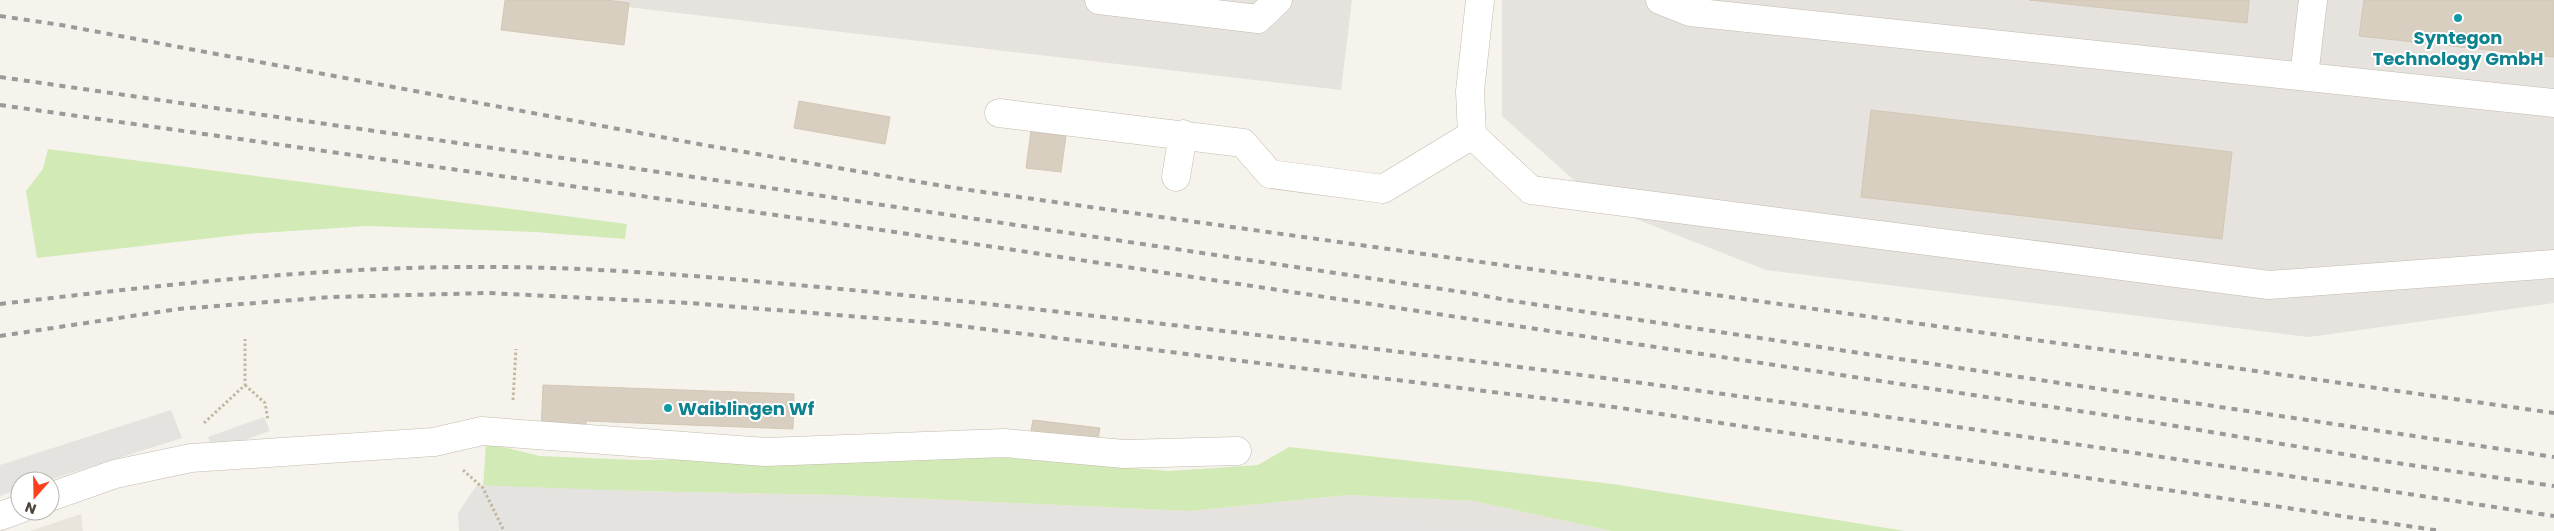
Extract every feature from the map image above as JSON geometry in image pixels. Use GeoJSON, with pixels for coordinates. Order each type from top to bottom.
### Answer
{"type":"FeatureCollection","features":[{"type":"Feature","properties":{"kind":"street"},"geometry":{"type":"LineString","coordinates":[[1099,0],[1258,19],[1278,0]]}},
{"type":"Feature","properties":{"kind":"street"},"geometry":{"type":"LineString","coordinates":[[1480,0],[1470,91],[1472,134],[1531,190],[2268,285],[2554,264]]}},
{"type":"Feature","properties":{"kind":"street"},"geometry":{"type":"LineString","coordinates":[[1660,0],[1690,12],[2554,103]]}},
{"type":"Feature","properties":{"kind":"street"},"geometry":{"type":"LineString","coordinates":[[2304,76],[2313,0]]}},
{"type":"Feature","properties":{"kind":"street"},"geometry":{"type":"LineString","coordinates":[[999,113],[1183,134],[1243,143],[1270,174],[1383,189],[1472,134]]}},
{"type":"Feature","properties":{"kind":"street"},"geometry":{"type":"LineString","coordinates":[[1176,177],[1183,134]]}},
{"type":"Feature","properties":{"kind":"street"},"geometry":{"type":"LineString","coordinates":[[60,493],[115,474],[272,442],[434,442],[482,431],[766,452],[1004,443],[1124,454],[1237,451]]}},
{"type":"Feature","properties":{"kind":"path"},"geometry":{"type":"LineString","coordinates":[[190,458],[199,428],[245,385],[245,339]]}},
{"type":"Feature","properties":{"kind":"path"},"geometry":{"type":"LineString","coordinates":[[510,434],[516,349]]}},
{"type":"Feature","properties":{"kind":"path"},"geometry":{"type":"LineString","coordinates":[[245,385],[265,403],[272,442]]}},
{"type":"Feature","properties":{"kind":"path"},"geometry":{"type":"LineString","coordinates":[[434,442],[483,488],[504,531]]}},
{"type":"Feature","properties":{"kind":"shaded area"},"geometry":{"type":"Polygon","coordinates":[[[567,0],[1352,0],[1341,90],[567,0]]]}},
{"type":"Feature","properties":{"kind":"shaded area","name":"Syntegon Technology GmbH"},"geometry":{"type":"Polygon","coordinates":[[[1502,0],[2554,0],[2554,303],[2309,337],[1766,270],[1603,206],[1502,116],[1502,0]]]}},
{"type":"Feature","properties":{"kind":"shaded area"},"geometry":{"type":"Polygon","coordinates":[[[171,410],[182,438],[60,477],[60,471],[10,471],[10,492],[0,496],[0,465],[171,410]]]}},
{"type":"Feature","properties":{"kind":"shaded area"},"geometry":{"type":"Polygon","coordinates":[[[264,417],[270,431],[213,451],[208,437],[264,417]]]}},
{"type":"Feature","properties":{"kind":"shaded area"},"geometry":{"type":"Polygon","coordinates":[[[477,485],[1581,526],[1599,531],[459,531],[458,513],[477,485]]]}},
{"type":"Feature","properties":{"kind":"shaded area"},"geometry":{"type":"Polygon","coordinates":[[[483,488],[840,495],[1189,511],[1348,495],[1473,501],[1612,531],[489,531],[483,488]]]}},
{"type":"Feature","properties":{"kind":"shaded area"},"geometry":{"type":"Polygon","coordinates":[[[81,514],[83,531],[30,531],[81,514]]]}},
{"type":"Feature","properties":{"kind":"green space"},"geometry":{"type":"Polygon","coordinates":[[[48,149],[627,224],[625,239],[535,232],[367,226],[246,234],[37,258],[26,191],[43,169],[48,149]]]}},
{"type":"Feature","properties":{"kind":"green space"},"geometry":{"type":"Polygon","coordinates":[[[486,443],[540,456],[636,460],[1009,458],[1169,471],[1258,465],[1289,447],[1613,484],[1905,531],[1612,531],[1473,501],[1348,495],[1189,511],[840,495],[483,488],[486,443]]]}},
{"type":"Feature","properties":{"kind":"building"},"geometry":{"type":"Polygon","coordinates":[[[505,0],[606,0],[629,3],[624,45],[501,30],[505,0]]]}},
{"type":"Feature","properties":{"kind":"building"},"geometry":{"type":"Polygon","coordinates":[[[2029,0],[2249,0],[2247,23],[2029,0]]]}},
{"type":"Feature","properties":{"kind":"building","name":"Syntegon Technology GmbH"},"geometry":{"type":"Polygon","coordinates":[[[2364,0],[2554,0],[2554,57],[2359,36],[2364,0]]]}},
{"type":"Feature","properties":{"kind":"building"},"geometry":{"type":"Polygon","coordinates":[[[799,101],[890,117],[885,144],[794,128],[799,101]]]}},
{"type":"Feature","properties":{"kind":"building"},"geometry":{"type":"Polygon","coordinates":[[[1871,110],[2232,152],[2222,239],[1861,197],[1871,110]]]}},
{"type":"Feature","properties":{"kind":"building"},"geometry":{"type":"Polygon","coordinates":[[[1031,131],[1066,136],[1061,172],[1026,168],[1031,131]]]}},
{"type":"Feature","properties":{"kind":"building","name":"Waiblingen Wf"},"geometry":{"type":"Polygon","coordinates":[[[543,385],[794,394],[793,429],[586,421],[586,433],[541,432],[543,385]]]}},
{"type":"Feature","properties":{"kind":"building"},"geometry":{"type":"Polygon","coordinates":[[[1033,420],[1100,428],[1097,444],[1030,436],[1033,420]]]}},
{"type":"Feature","properties":{"kind":"railway"},"geometry":{"type":"LineString","coordinates":[[0,16],[61,25],[704,145],[955,188],[2554,413]]}},
{"type":"Feature","properties":{"kind":"railway"},"geometry":{"type":"LineString","coordinates":[[0,77],[763,187],[2554,457]]}},
{"type":"Feature","properties":{"kind":"railway"},"geometry":{"type":"LineString","coordinates":[[0,105],[895,232],[2145,421],[2390,462],[2554,486]]}},
{"type":"Feature","properties":{"kind":"railway"},"geometry":{"type":"LineString","coordinates":[[0,304],[244,278],[367,270],[526,267],[638,272],[712,278],[915,296],[1043,310],[1614,379],[1928,423],[2554,516]]}},
{"type":"Feature","properties":{"kind":"railway"},"geometry":{"type":"LineString","coordinates":[[0,336],[178,309],[332,297],[488,293],[689,303],[936,323],[1614,407],[2441,531]]}},
{"type":"Feature","properties":{"kind":"place","name":"Syntegon Technology GmbH"},"geometry":{"type":"Point","coordinates":[2458,18]}},
{"type":"Feature","properties":{"kind":"place","name":"Waiblingen Wf"},"geometry":{"type":"Point","coordinates":[668,408]}}]}
